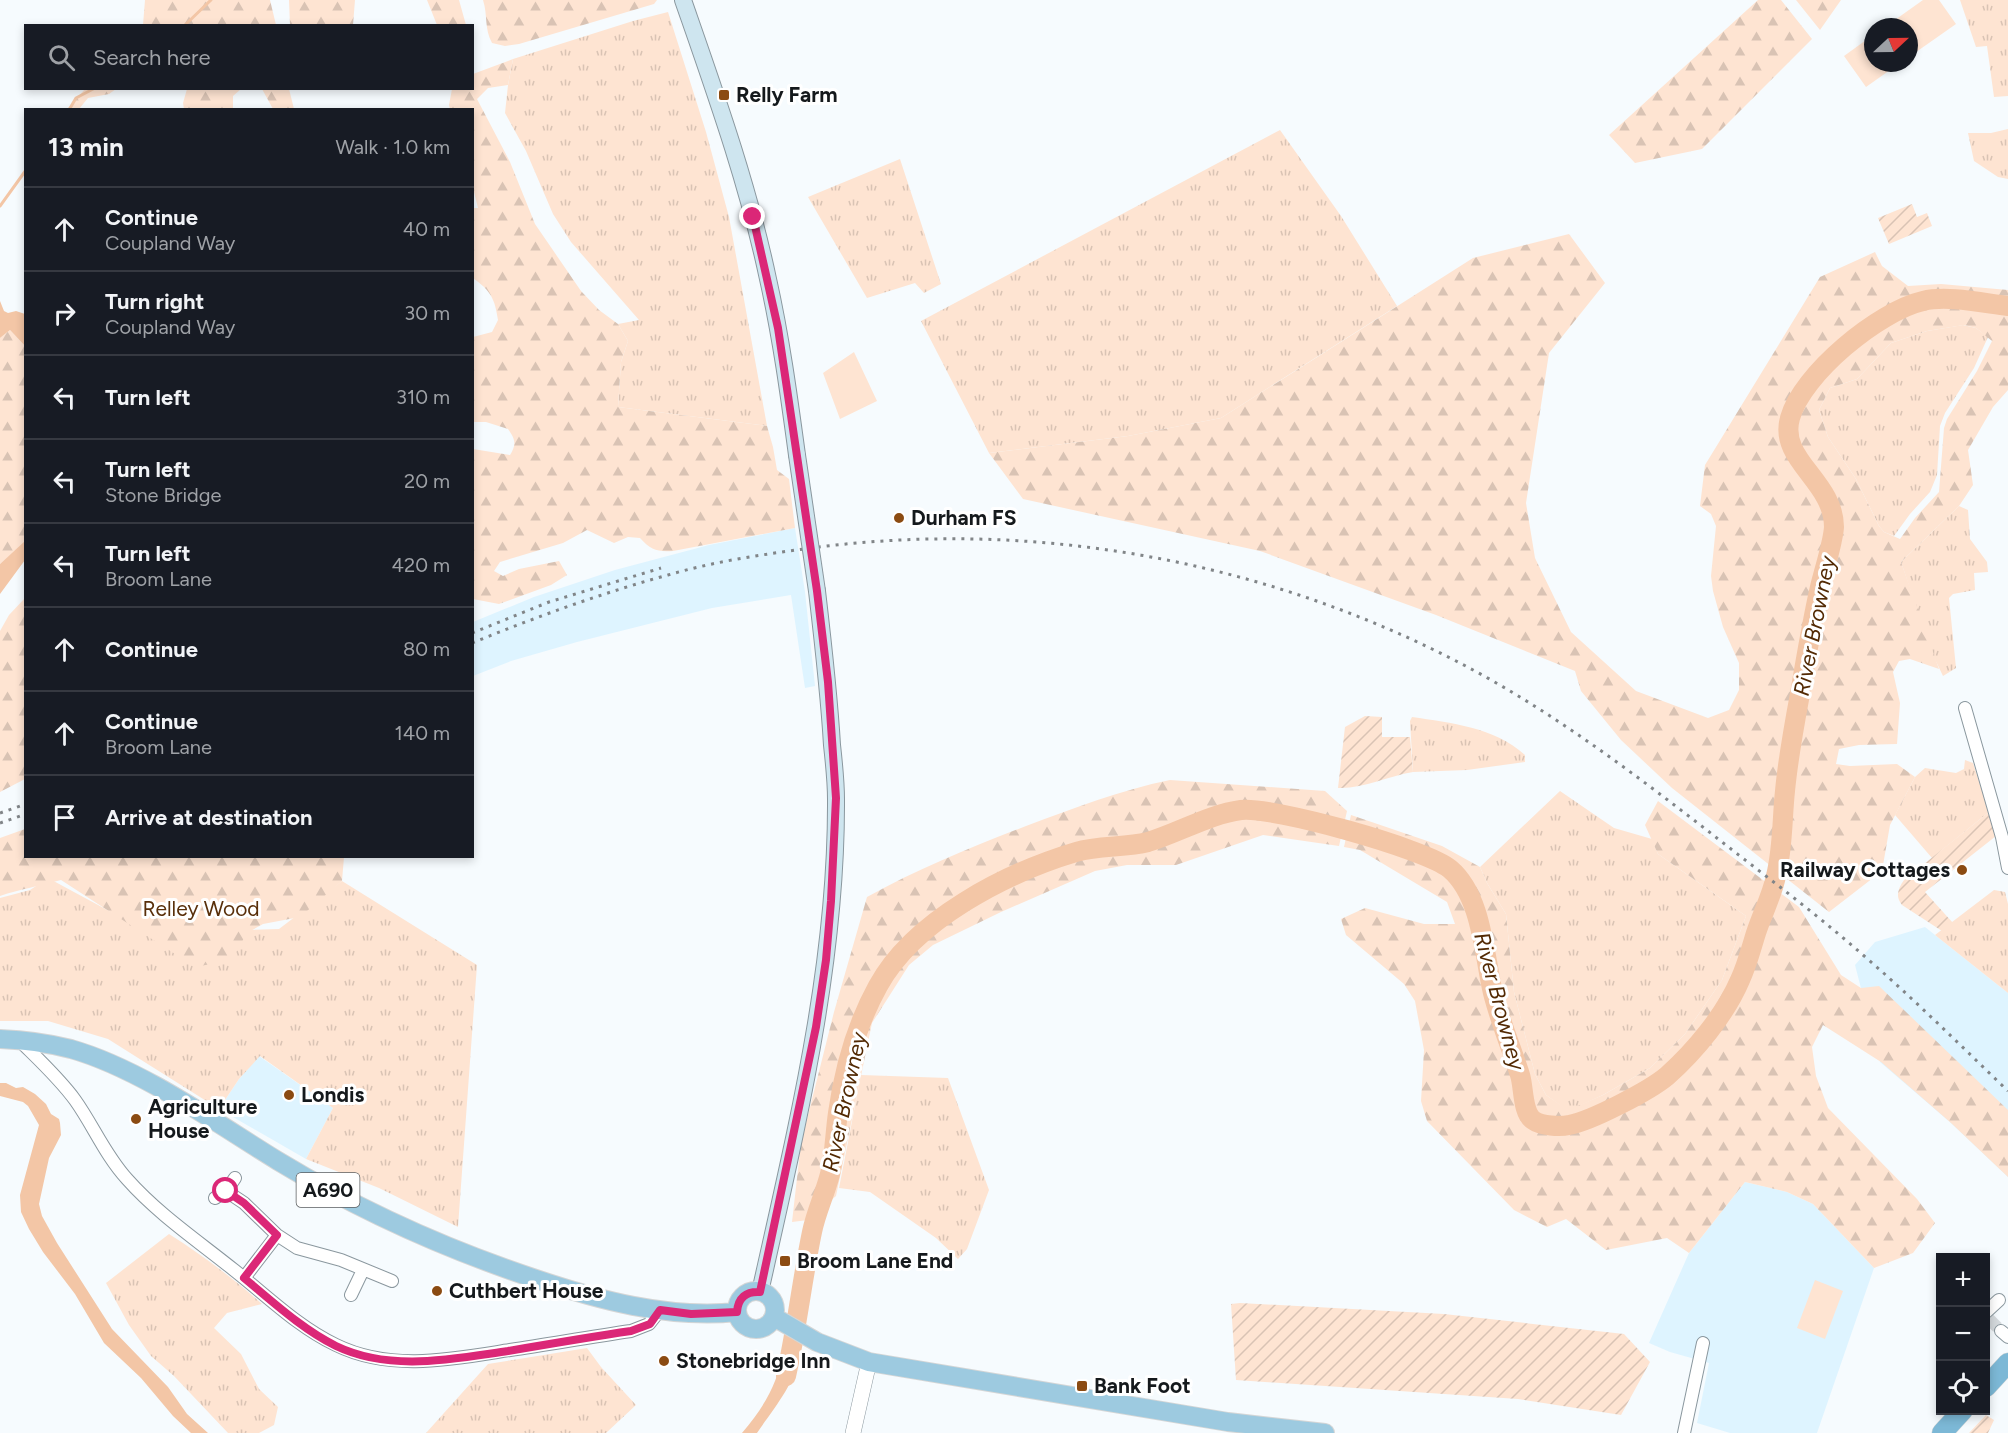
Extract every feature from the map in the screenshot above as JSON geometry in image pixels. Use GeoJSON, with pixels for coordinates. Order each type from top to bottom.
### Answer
{"type":"FeatureCollection","features":[{"type":"Feature","properties":{"kind":"highway"},"geometry":{"type":"LineString","coordinates":[[1990,1383],[2008,1364]]}},
{"type":"Feature","properties":{"kind":"highway"},"geometry":{"type":"LineString","coordinates":[[1942,1433],[1958,1415]]}},
{"type":"Feature","properties":{"kind":"main road"},"geometry":{"type":"LineString","coordinates":[[683,0],[728,130],[756,228],[778,328],[817,591],[828,682],[836,798],[826,960],[816,1027],[760,1292]]}},
{"type":"Feature","properties":{"kind":"main road","name":"A690"},"geometry":{"type":"LineString","coordinates":[[9,1039],[72,1049],[97,1058],[137,1077],[346,1200],[456,1251],[566,1289],[660,1310],[691,1314],[737,1312]]}},
{"type":"Feature","properties":{"kind":"main road"},"geometry":{"type":"LineString","coordinates":[[760,1292],[771,1298],[775,1310],[774,1317],[767,1326],[756,1329],[745,1326],[737,1312],[739,1300],[743,1296],[760,1292]]}},
{"type":"Feature","properties":{"kind":"main road"},"geometry":{"type":"LineString","coordinates":[[774,1317],[817,1342],[869,1362],[1227,1422],[1325,1433]]}},
{"type":"Feature","properties":{"kind":"street"},"geometry":{"type":"LineString","coordinates":[[1965,708],[2002,837],[2008,868]]}},
{"type":"Feature","properties":{"kind":"street"},"geometry":{"type":"LineString","coordinates":[[9,1039],[45,1065],[75,1099],[111,1159],[148,1200],[308,1329],[336,1346],[357,1354],[381,1359],[447,1360],[631,1331],[650,1324],[660,1310]]}},
{"type":"Feature","properties":{"kind":"street"},"geometry":{"type":"LineString","coordinates":[[215,1198],[226,1191],[235,1178]]}},
{"type":"Feature","properties":{"kind":"street"},"geometry":{"type":"LineString","coordinates":[[226,1191],[244,1203],[277,1235],[297,1248],[341,1260],[392,1281]]}},
{"type":"Feature","properties":{"kind":"street"},"geometry":{"type":"LineString","coordinates":[[244,1278],[277,1235]]}},
{"type":"Feature","properties":{"kind":"street"},"geometry":{"type":"LineString","coordinates":[[351,1295],[363,1270]]}},
{"type":"Feature","properties":{"kind":"street"},"geometry":{"type":"LineString","coordinates":[[1990,1311],[1999,1300]]}},
{"type":"Feature","properties":{"kind":"street"},"geometry":{"type":"LineString","coordinates":[[1684,1433],[1703,1343]]}},
{"type":"Feature","properties":{"kind":"street"},"geometry":{"type":"LineString","coordinates":[[853,1433],[869,1362]]}},
{"type":"Feature","properties":{"kind":"shaded area"},"geometry":{"type":"Polygon","coordinates":[[[0,301],[4,311],[24,314],[24,345],[10,330],[0,338],[0,301]]]}},
{"type":"Feature","properties":{"kind":"shaded area"},"geometry":{"type":"Polygon","coordinates":[[[795,528],[805,592],[815,686],[805,688],[791,595],[712,608],[577,642],[511,661],[474,676],[474,622],[534,597],[615,570],[709,545],[795,528]]]}},
{"type":"Feature","properties":{"kind":"shaded area"},"geometry":{"type":"Polygon","coordinates":[[[24,542],[24,561],[0,594],[0,564],[24,542]]]}},
{"type":"Feature","properties":{"kind":"shaded area"},"geometry":{"type":"Polygon","coordinates":[[[1925,927],[2008,993],[2008,1177],[1951,1123],[1880,1062],[1855,965],[1875,942],[1925,927]]]}},
{"type":"Feature","properties":{"kind":"shaded area"},"geometry":{"type":"Polygon","coordinates":[[[259,1056],[333,1108],[306,1159],[219,1109],[239,1079],[259,1056]]]}},
{"type":"Feature","properties":{"kind":"shaded area"},"geometry":{"type":"Polygon","coordinates":[[[0,1083],[16,1088],[23,1087],[35,1094],[46,1104],[51,1114],[59,1119],[61,1135],[49,1158],[39,1204],[42,1216],[57,1243],[112,1329],[168,1387],[187,1414],[208,1433],[191,1433],[173,1416],[141,1378],[104,1343],[75,1294],[43,1252],[29,1229],[21,1212],[20,1195],[39,1125],[28,1106],[23,1102],[0,1096],[0,1083]]]}},
{"type":"Feature","properties":{"kind":"shaded area"},"geometry":{"type":"Polygon","coordinates":[[[1745,1182],[1787,1192],[1813,1204],[1874,1268],[1817,1433],[1730,1433],[1697,1423],[1709,1363],[1670,1352],[1649,1343],[1689,1253],[1745,1182]]]}},
{"type":"Feature","properties":{"kind":"shaded area"},"geometry":{"type":"Polygon","coordinates":[[[784,1349],[800,1354],[789,1386],[757,1433],[742,1433],[769,1394],[778,1373],[784,1349]]]}},
{"type":"Feature","properties":{"kind":"green space"},"geometry":{"type":"Polygon","coordinates":[[[145,0],[270,0],[276,24],[143,24],[145,0]]]}},
{"type":"Feature","properties":{"kind":"green space"},"geometry":{"type":"Polygon","coordinates":[[[289,0],[355,0],[353,24],[290,24],[289,0]]]}},
{"type":"Feature","properties":{"kind":"green space"},"geometry":{"type":"Polygon","coordinates":[[[427,0],[459,0],[466,24],[437,24],[427,0]]]}},
{"type":"Feature","properties":{"kind":"green space"},"geometry":{"type":"Polygon","coordinates":[[[483,0],[657,0],[654,4],[519,44],[505,46],[492,43],[483,0]]]}},
{"type":"Feature","properties":{"kind":"green space"},"geometry":{"type":"Polygon","coordinates":[[[1758,0],[1781,0],[1812,39],[1702,149],[1635,163],[1609,135],[1758,0]]]}},
{"type":"Feature","properties":{"kind":"green space"},"geometry":{"type":"Polygon","coordinates":[[[1796,0],[1841,0],[1820,30],[1796,0]]]}},
{"type":"Feature","properties":{"kind":"green space"},"geometry":{"type":"Polygon","coordinates":[[[1923,0],[1939,0],[1956,24],[1918,51],[1918,18],[1898,18],[1923,0]]]}},
{"type":"Feature","properties":{"kind":"green space"},"geometry":{"type":"Polygon","coordinates":[[[1960,0],[2008,0],[2008,96],[1994,97],[1987,46],[1976,47],[1960,0]]]}},
{"type":"Feature","properties":{"kind":"green space"},"geometry":{"type":"Polygon","coordinates":[[[668,12],[706,132],[729,217],[767,426],[618,407],[621,362],[628,341],[618,324],[639,320],[571,242],[553,214],[526,151],[505,113],[513,59],[668,12]]]}},
{"type":"Feature","properties":{"kind":"green space"},"geometry":{"type":"Polygon","coordinates":[[[1864,42],[1864,72],[1887,72],[1866,87],[1844,56],[1864,42]]]}},
{"type":"Feature","properties":{"kind":"green space"},"geometry":{"type":"Polygon","coordinates":[[[513,59],[508,85],[488,88],[477,99],[510,162],[535,224],[581,291],[599,310],[618,324],[628,341],[621,362],[618,407],[767,426],[777,470],[789,479],[795,528],[673,551],[655,549],[640,538],[628,537],[614,543],[587,530],[563,543],[500,562],[494,571],[503,576],[519,569],[559,561],[567,575],[551,585],[499,604],[474,599],[474,449],[510,455],[514,442],[508,429],[486,422],[474,422],[474,337],[492,332],[498,320],[491,296],[474,279],[474,208],[478,208],[474,192],[474,108],[450,108],[449,105],[452,90],[474,90],[474,74],[513,59]]]}},
{"type":"Feature","properties":{"kind":"green space"},"geometry":{"type":"Polygon","coordinates":[[[84,90],[115,90],[109,94],[88,98],[80,108],[68,108],[84,90]]]}},
{"type":"Feature","properties":{"kind":"green space"},"geometry":{"type":"Polygon","coordinates":[[[186,90],[240,90],[233,96],[233,108],[184,108],[186,90]]]}},
{"type":"Feature","properties":{"kind":"green space"},"geometry":{"type":"Polygon","coordinates":[[[263,90],[289,90],[294,108],[272,108],[263,90]]]}},
{"type":"Feature","properties":{"kind":"green space"},"geometry":{"type":"Polygon","coordinates":[[[2008,129],[2008,179],[1998,177],[1974,161],[1968,133],[1991,133],[2008,129]]]}},
{"type":"Feature","properties":{"kind":"green space"},"geometry":{"type":"Polygon","coordinates":[[[1280,130],[1341,216],[1397,306],[1221,418],[1128,436],[989,453],[921,321],[1280,130]]]}},
{"type":"Feature","properties":{"kind":"green space"},"geometry":{"type":"Polygon","coordinates":[[[900,159],[941,284],[924,293],[915,283],[867,298],[808,197],[900,159]]]}},
{"type":"Feature","properties":{"kind":"green space"},"geometry":{"type":"Polygon","coordinates":[[[1912,204],[1917,217],[1927,213],[1932,226],[1889,244],[1878,218],[1912,204]]]}},
{"type":"Feature","properties":{"kind":"green space"},"geometry":{"type":"Polygon","coordinates":[[[1569,234],[1605,283],[1549,353],[1526,503],[1535,558],[1571,632],[1636,691],[1708,718],[1729,710],[1739,690],[1739,663],[1723,627],[1713,591],[1711,576],[1716,526],[1711,514],[1700,506],[1705,465],[1820,277],[1875,252],[1882,266],[1908,286],[1941,284],[2008,290],[2008,390],[1993,407],[1968,450],[1973,485],[1959,506],[1901,562],[1939,669],[1910,659],[1899,661],[1893,672],[1900,703],[1897,744],[1859,745],[1839,749],[1836,764],[1850,766],[1897,764],[1915,777],[1890,825],[1882,871],[1829,912],[1672,788],[1621,740],[1581,691],[1575,671],[1436,615],[1260,551],[1023,499],[989,453],[1128,436],[1221,418],[1473,258],[1569,234]],[[1964,325],[1927,331],[1891,343],[1857,379],[1830,388],[1819,410],[1828,437],[1856,479],[1879,526],[1884,532],[1900,539],[1915,518],[1939,492],[1944,428],[1947,419],[1977,371],[1992,341],[1976,328],[1964,325]]]}},
{"type":"Feature","properties":{"kind":"green space"},"geometry":{"type":"Polygon","coordinates":[[[1963,325],[1976,328],[1988,337],[1974,368],[1945,413],[1940,426],[1937,475],[1930,492],[1894,536],[1884,532],[1879,526],[1856,479],[1828,437],[1819,410],[1830,388],[1857,379],[1891,343],[1927,331],[1963,325]]]}},
{"type":"Feature","properties":{"kind":"green space"},"geometry":{"type":"Polygon","coordinates":[[[10,330],[24,345],[24,543],[0,564],[0,338],[10,330]]]}},
{"type":"Feature","properties":{"kind":"green space"},"geometry":{"type":"Polygon","coordinates":[[[854,352],[877,401],[840,419],[823,373],[854,352]]]}},
{"type":"Feature","properties":{"kind":"green space"},"geometry":{"type":"Polygon","coordinates":[[[1959,506],[1968,510],[1970,539],[1987,562],[1988,572],[1974,573],[1975,590],[1953,594],[1949,598],[1956,668],[1943,676],[1931,651],[1901,562],[1959,506]]]}},
{"type":"Feature","properties":{"kind":"green space"},"geometry":{"type":"Polygon","coordinates":[[[24,599],[24,780],[0,792],[0,631],[9,615],[24,599]]]}},
{"type":"Feature","properties":{"kind":"green space"},"geometry":{"type":"Polygon","coordinates":[[[1365,716],[1382,717],[1382,737],[1410,737],[1413,772],[1357,786],[1338,788],[1345,727],[1365,716]]]}},
{"type":"Feature","properties":{"kind":"green space"},"geometry":{"type":"Polygon","coordinates":[[[1412,717],[1457,724],[1486,732],[1500,738],[1525,755],[1525,762],[1467,770],[1413,772],[1410,721],[1412,717]]]}},
{"type":"Feature","properties":{"kind":"green space"},"geometry":{"type":"Polygon","coordinates":[[[1965,760],[1973,763],[1989,812],[1932,858],[1895,815],[1915,777],[1925,768],[1956,773],[1964,769],[1965,760]]]}},
{"type":"Feature","properties":{"kind":"green space"},"geometry":{"type":"Polygon","coordinates":[[[1170,780],[1325,791],[1347,811],[1339,846],[1263,835],[1176,865],[1127,865],[1095,871],[933,945],[909,965],[872,1023],[836,1196],[808,1220],[792,1222],[801,1143],[834,1012],[867,897],[945,859],[1026,826],[1116,794],[1170,780]]]}},
{"type":"Feature","properties":{"kind":"green space"},"geometry":{"type":"Polygon","coordinates":[[[1560,791],[1614,828],[1652,839],[1658,854],[1746,916],[1722,980],[1685,1034],[1650,1068],[1603,1095],[1568,1111],[1546,1095],[1535,1074],[1514,992],[1506,914],[1480,867],[1560,791]]]}},
{"type":"Feature","properties":{"kind":"green space"},"geometry":{"type":"Polygon","coordinates":[[[1658,801],[1799,907],[1841,975],[1861,988],[1879,986],[2008,1110],[2008,1177],[1881,1062],[1823,1025],[1812,1047],[1816,1076],[1828,1108],[1917,1199],[1935,1223],[1913,1253],[1874,1268],[1813,1204],[1787,1192],[1745,1182],[1689,1253],[1667,1238],[1606,1250],[1566,1219],[1547,1227],[1514,1210],[1427,1121],[1421,1101],[1424,1050],[1415,1001],[1404,984],[1346,935],[1341,919],[1365,908],[1424,924],[1455,924],[1447,902],[1360,850],[1344,847],[1351,815],[1442,846],[1480,867],[1506,914],[1514,992],[1535,1074],[1546,1095],[1568,1110],[1603,1095],[1650,1068],[1685,1034],[1722,980],[1746,916],[1658,854],[1645,825],[1658,801]]]}},
{"type":"Feature","properties":{"kind":"green space"},"geometry":{"type":"Polygon","coordinates":[[[1989,812],[1996,836],[1925,892],[1953,923],[1942,931],[1902,905],[1898,896],[1899,889],[1904,880],[1989,812]]]}},
{"type":"Feature","properties":{"kind":"green space","name":"Relley Wood"},"geometry":{"type":"Polygon","coordinates":[[[24,829],[24,858],[344,858],[342,881],[300,917],[263,924],[247,933],[235,954],[216,963],[195,967],[61,880],[0,896],[0,838],[24,829]]]}},
{"type":"Feature","properties":{"kind":"green space"},"geometry":{"type":"Polygon","coordinates":[[[48,878],[150,933],[279,929],[342,881],[477,965],[458,1227],[379,1188],[306,1159],[333,1108],[260,1056],[239,1079],[219,1109],[108,1039],[48,1021],[0,1021],[0,898],[30,890],[48,878]]]}},
{"type":"Feature","properties":{"kind":"green space"},"geometry":{"type":"Polygon","coordinates":[[[1994,890],[2005,892],[2008,904],[2008,993],[1935,935],[1994,890]]]}},
{"type":"Feature","properties":{"kind":"green space"},"geometry":{"type":"Polygon","coordinates":[[[861,1075],[948,1078],[989,1190],[967,1249],[958,1259],[936,1238],[870,1192],[839,1188],[861,1075]]]}},
{"type":"Feature","properties":{"kind":"green space"},"geometry":{"type":"Polygon","coordinates":[[[169,1234],[217,1267],[262,1304],[227,1313],[214,1328],[241,1354],[259,1389],[278,1407],[274,1425],[259,1433],[228,1433],[174,1376],[151,1356],[129,1325],[106,1283],[169,1234]]]}},
{"type":"Feature","properties":{"kind":"green space"},"geometry":{"type":"Polygon","coordinates":[[[1815,1280],[1843,1291],[1825,1339],[1797,1328],[1815,1280]]]}},
{"type":"Feature","properties":{"kind":"green space"},"geometry":{"type":"Polygon","coordinates":[[[1231,1304],[1444,1314],[1624,1334],[1650,1362],[1621,1415],[1518,1399],[1236,1380],[1231,1304]]]}},
{"type":"Feature","properties":{"kind":"green space"},"geometry":{"type":"Polygon","coordinates":[[[587,1348],[636,1405],[606,1433],[426,1433],[488,1364],[587,1348]]]}},
{"type":"Feature","properties":{"kind":"green space"},"geometry":{"type":"Polygon","coordinates":[[[1986,1415],[1994,1420],[1988,1433],[1969,1433],[1986,1415]]]}},
{"type":"Feature","properties":{"kind":"waterway"},"geometry":{"type":"LineString","coordinates":[[186,24],[211,0]]}},
{"type":"Feature","properties":{"kind":"waterway"},"geometry":{"type":"LineString","coordinates":[[70,108],[76,98],[91,90]]}},
{"type":"Feature","properties":{"kind":"waterway"},"geometry":{"type":"LineString","coordinates":[[0,206],[24,173]]}},
{"type":"Feature","properties":{"kind":"waterway","name":"River Browney"},"geometry":{"type":"LineString","coordinates":[[786,1376],[812,1232],[832,1166],[844,1080],[852,1048],[870,1001],[894,962],[914,940],[938,920],[992,886],[1049,861],[1085,850],[1148,842],[1218,815],[1241,810],[1283,815],[1382,840],[1436,861],[1450,869],[1469,894],[1480,927],[1496,1003],[1520,1075],[1527,1111],[1533,1120],[1541,1124],[1556,1126],[1579,1122],[1620,1105],[1667,1076],[1708,1032],[1734,993],[1745,969],[1772,891],[1778,865],[1791,742],[1814,613],[1834,527],[1832,511],[1825,496],[1799,459],[1788,433],[1790,418],[1797,401],[1826,364],[1844,347],[1885,317],[1905,307],[1933,299],[1965,300],[2008,306]]}},
{"type":"Feature","properties":{"kind":"tunnel"},"geometry":{"type":"LineString","coordinates":[[1990,1320],[2001,1331]]}},
{"type":"Feature","properties":{"kind":"railway"},"geometry":{"type":"LineString","coordinates":[[474,642],[594,598],[685,570],[804,549],[888,541],[972,539],[1056,544],[1139,555],[1222,572],[1302,596],[1381,626],[1458,662],[1555,719],[1648,785],[1825,923],[1900,988],[2008,1091]]}},
{"type":"Feature","properties":{"kind":"railway"},"geometry":{"type":"LineString","coordinates":[[474,632],[549,602],[661,568]]}},
{"type":"Feature","properties":{"kind":"railway"},"geometry":{"type":"LineString","coordinates":[[0,813],[24,805]]}},
{"type":"Feature","properties":{"kind":"railway"},"geometry":{"type":"LineString","coordinates":[[0,823],[24,815]]}},
{"type":"Feature","properties":{"kind":"place","name":"Relly Farm"},"geometry":{"type":"Point","coordinates":[724,95]}},
{"type":"Feature","properties":{"kind":"place","name":"Durham FS"},"geometry":{"type":"Point","coordinates":[899,518]}},
{"type":"Feature","properties":{"kind":"place","name":"Railway Cottages"},"geometry":{"type":"Point","coordinates":[1962,870]}},
{"type":"Feature","properties":{"kind":"place","name":"Londis"},"geometry":{"type":"Point","coordinates":[289,1095]}},
{"type":"Feature","properties":{"kind":"place","name":"Agriculture House"},"geometry":{"type":"Point","coordinates":[136,1119]}},
{"type":"Feature","properties":{"kind":"place","name":"Broom Lane End"},"geometry":{"type":"Point","coordinates":[785,1261]}},
{"type":"Feature","properties":{"kind":"place","name":"Cuthbert House"},"geometry":{"type":"Point","coordinates":[437,1291]}},
{"type":"Feature","properties":{"kind":"place","name":"Stonebridge Inn"},"geometry":{"type":"Point","coordinates":[664,1361]}},
{"type":"Feature","properties":{"kind":"place","name":"Bank Foot"},"geometry":{"type":"Point","coordinates":[1082,1386]}},
{"type":"Feature","properties":{"kind":"route"},"geometry":{"type":"LineString","coordinates":[[226,1191],[244,1203],[277,1235],[244,1278],[308,1329],[336,1346],[357,1354],[381,1359],[447,1360],[631,1331],[650,1324],[660,1310],[691,1314],[737,1312],[739,1300],[743,1296],[754,1291],[760,1292],[816,1027],[826,960],[836,798],[828,682],[817,591],[778,328],[753,217]]}}]}
